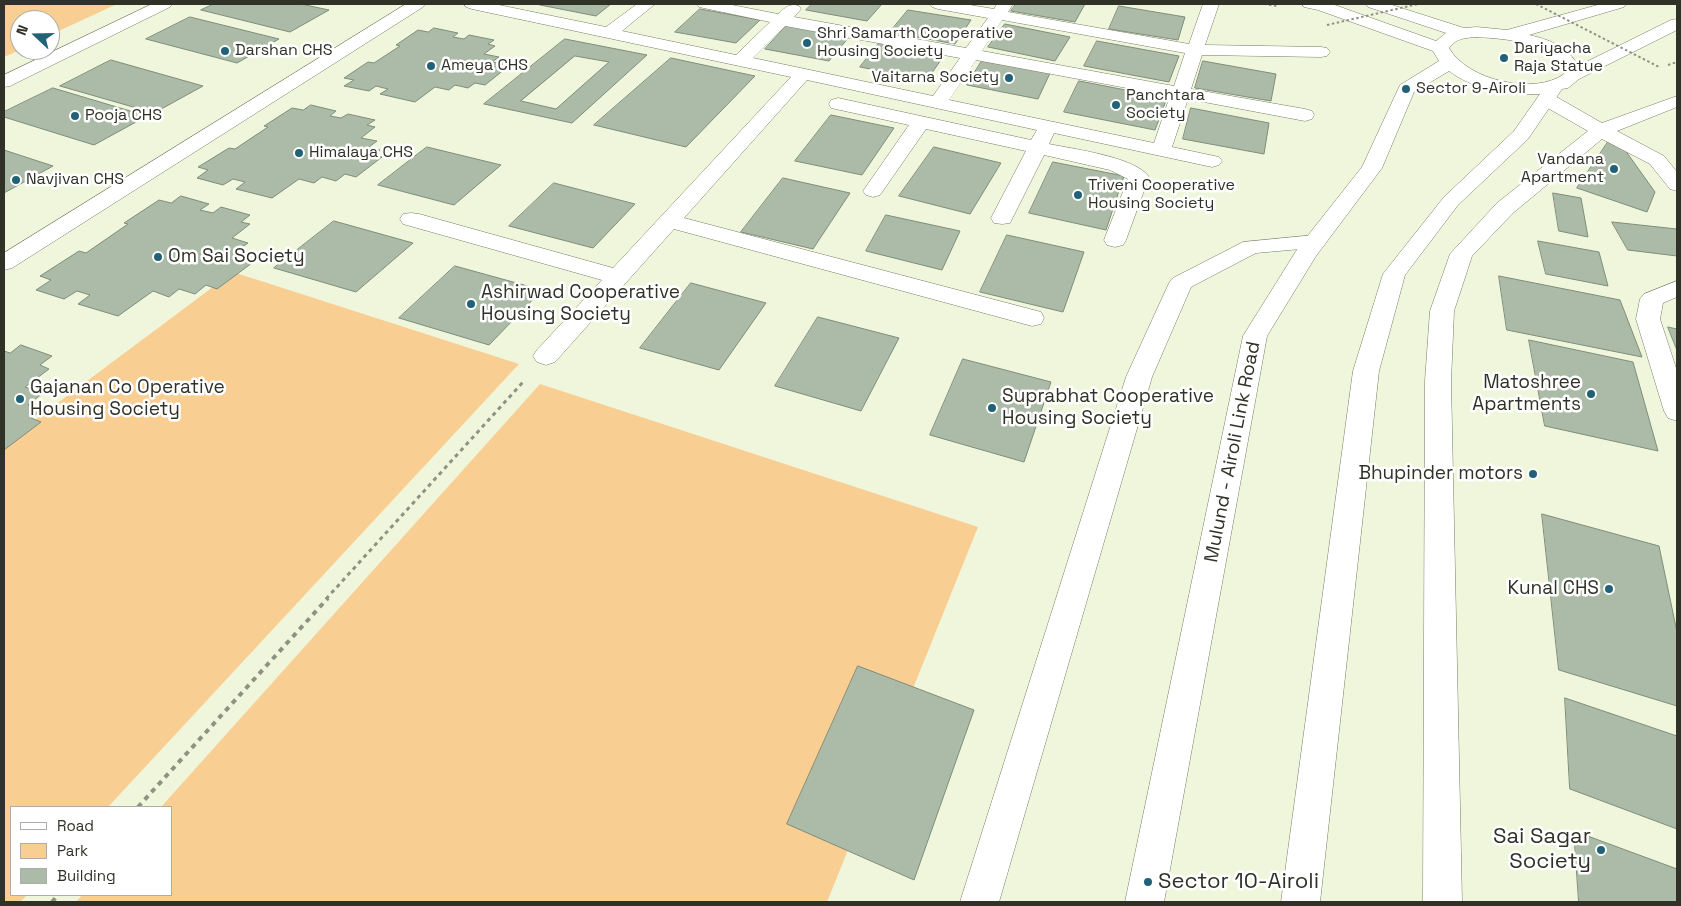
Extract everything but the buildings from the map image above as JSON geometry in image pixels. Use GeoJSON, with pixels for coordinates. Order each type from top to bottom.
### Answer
{"type":"FeatureCollection","features":[{"type":"Feature","properties":{"kind":"street"},"geometry":{"type":"LineString","coordinates":[[60,38],[131,4]]}},
{"type":"Feature","properties":{"kind":"street"},"geometry":{"type":"LineString","coordinates":[[4,82],[164,4]]}},
{"type":"Feature","properties":{"kind":"street"},"geometry":{"type":"LineString","coordinates":[[4,263],[417,4]]}},
{"type":"Feature","properties":{"kind":"street"},"geometry":{"type":"LineString","coordinates":[[472,4],[510,7],[609,33],[1212,161]]}},
{"type":"Feature","properties":{"kind":"street"},"geometry":{"type":"LineString","coordinates":[[609,33],[647,4]]}},
{"type":"Feature","properties":{"kind":"street"},"geometry":{"type":"LineString","coordinates":[[705,4],[782,20],[1306,114]]}},
{"type":"Feature","properties":{"kind":"street"},"geometry":{"type":"LineString","coordinates":[[740,61],[798,4]]}},
{"type":"Feature","properties":{"kind":"street"},"geometry":{"type":"LineString","coordinates":[[938,4],[1001,9],[1196,50],[1321,52]]}},
{"type":"Feature","properties":{"kind":"street"},"geometry":{"type":"LineString","coordinates":[[1161,150],[1211,4]]}},
{"type":"Feature","properties":{"kind":"street"},"geometry":{"type":"LineString","coordinates":[[1310,4],[1320,5],[1444,55],[1470,76],[1491,83],[1535,90],[1558,87],[1677,24]]}},
{"type":"Feature","properties":{"kind":"street"},"geometry":{"type":"LineString","coordinates":[[1300,902],[1366,371],[1394,274],[1450,201],[1521,135],[1572,66],[1563,57],[1548,48],[1508,35],[1478,32],[1463,33],[1374,4]]}},
{"type":"Feature","properties":{"kind":"street"},"geometry":{"type":"LineString","coordinates":[[1508,35],[1618,4]]}},
{"type":"Feature","properties":{"kind":"street"},"geometry":{"type":"LineString","coordinates":[[938,103],[1001,9]]}},
{"type":"Feature","properties":{"kind":"street","name":"Mulund - Airoli Link Road"},"geometry":{"type":"LineString","coordinates":[[1144,902],[1254,336],[1315,242],[1372,168],[1406,89],[1444,55],[1443,40],[1463,33]]}},
{"type":"Feature","properties":{"kind":"street"},"geometry":{"type":"LineString","coordinates":[[546,356],[803,74]]}},
{"type":"Feature","properties":{"kind":"street"},"geometry":{"type":"LineString","coordinates":[[1558,87],[1601,130],[1657,160],[1677,164]]}},
{"type":"Feature","properties":{"kind":"street"},"geometry":{"type":"LineString","coordinates":[[1442,902],[1438,381],[1442,311],[1461,254],[1505,208],[1601,130],[1677,101]]}},
{"type":"Feature","properties":{"kind":"street"},"geometry":{"type":"LineString","coordinates":[[838,104],[1116,165],[1139,177],[1114,240]]}},
{"type":"Feature","properties":{"kind":"street"},"geometry":{"type":"LineString","coordinates":[[873,191],[921,122]]}},
{"type":"Feature","properties":{"kind":"street"},"geometry":{"type":"LineString","coordinates":[[1002,218],[1048,126]]}},
{"type":"Feature","properties":{"kind":"street"},"geometry":{"type":"LineString","coordinates":[[1657,160],[1677,185]]}},
{"type":"Feature","properties":{"kind":"street"},"geometry":{"type":"LineString","coordinates":[[411,219],[618,277]]}},
{"type":"Feature","properties":{"kind":"street"},"geometry":{"type":"LineString","coordinates":[[670,221],[1032,318]]}},
{"type":"Feature","properties":{"kind":"street"},"geometry":{"type":"LineString","coordinates":[[979,902],[1138,377],[1182,282],[1251,248],[1315,242]]}},
{"type":"Feature","properties":{"kind":"street"},"geometry":{"type":"LineString","coordinates":[[1677,288],[1652,299],[1648,319],[1677,411]]}},
{"type":"Feature","properties":{"kind":"path"},"geometry":{"type":"LineString","coordinates":[[1327,25],[1418,4]]}},
{"type":"Feature","properties":{"kind":"path"},"geometry":{"type":"LineString","coordinates":[[1536,4],[1659,67]]}},
{"type":"Feature","properties":{"kind":"path"},"geometry":{"type":"LineString","coordinates":[[139,806],[546,356]]}},
{"type":"Feature","properties":{"kind":"green space"},"geometry":{"type":"Polygon","coordinates":[[[4,4],[117,4],[60,30],[60,10],[10,10],[10,54],[4,57],[4,4]]]}},
{"type":"Feature","properties":{"kind":"green space"},"geometry":{"type":"Polygon","coordinates":[[[233,272],[519,364],[109,806],[10,806],[10,896],[26,896],[20,902],[4,901],[4,443],[233,272]]]}},
{"type":"Feature","properties":{"kind":"green space"},"geometry":{"type":"Polygon","coordinates":[[[540,384],[978,527],[827,902],[76,902],[81,896],[172,896],[172,806],[162,806],[540,384]]]}},
{"type":"Feature","properties":{"kind":"place","name":"Shri Samarth Cooperative Housing Society"},"geometry":{"type":"Point","coordinates":[807,43]}},
{"type":"Feature","properties":{"kind":"place","name":"Darshan CHS"},"geometry":{"type":"Point","coordinates":[225,51]}},
{"type":"Feature","properties":{"kind":"place","name":"Dariyacha Raja Statue"},"geometry":{"type":"Point","coordinates":[1504,58]}},
{"type":"Feature","properties":{"kind":"place","name":"Ameya CHS"},"geometry":{"type":"Point","coordinates":[431,66]}},
{"type":"Feature","properties":{"kind":"place","name":"Vaitarna Society"},"geometry":{"type":"Point","coordinates":[1009,78]}},
{"type":"Feature","properties":{"kind":"place","name":"Sector 9-Airoli"},"geometry":{"type":"Point","coordinates":[1406,89]}},
{"type":"Feature","properties":{"kind":"place","name":"Panchtara Society"},"geometry":{"type":"Point","coordinates":[1116,105]}},
{"type":"Feature","properties":{"kind":"place","name":"Pooja CHS"},"geometry":{"type":"Point","coordinates":[75,116]}},
{"type":"Feature","properties":{"kind":"place","name":"Himalaya CHS"},"geometry":{"type":"Point","coordinates":[299,153]}},
{"type":"Feature","properties":{"kind":"place","name":"Vandana Apartment"},"geometry":{"type":"Point","coordinates":[1614,169]}},
{"type":"Feature","properties":{"kind":"place","name":"Navjivan CHS"},"geometry":{"type":"Point","coordinates":[16,180]}},
{"type":"Feature","properties":{"kind":"place","name":"Triveni Cooperative Housing Society"},"geometry":{"type":"Point","coordinates":[1078,195]}},
{"type":"Feature","properties":{"kind":"place","name":"Om Sai Society"},"geometry":{"type":"Point","coordinates":[158,257]}},
{"type":"Feature","properties":{"kind":"place","name":"Ashirwad Cooperative Housing Society"},"geometry":{"type":"Point","coordinates":[471,304]}},
{"type":"Feature","properties":{"kind":"place","name":"Matoshree Apartments"},"geometry":{"type":"Point","coordinates":[1591,394]}},
{"type":"Feature","properties":{"kind":"place","name":"Gajanan Co Operative Housing Society"},"geometry":{"type":"Point","coordinates":[20,399]}},
{"type":"Feature","properties":{"kind":"place","name":"Suprabhat Cooperative Housing Society"},"geometry":{"type":"Point","coordinates":[992,408]}},
{"type":"Feature","properties":{"kind":"place","name":"Bhupinder motors"},"geometry":{"type":"Point","coordinates":[1533,474]}},
{"type":"Feature","properties":{"kind":"place","name":"Kunal CHS"},"geometry":{"type":"Point","coordinates":[1609,589]}},
{"type":"Feature","properties":{"kind":"place","name":"Sai Sagar Society"},"geometry":{"type":"Point","coordinates":[1601,850]}},
{"type":"Feature","properties":{"kind":"place","name":"Sector 10-Airoli"},"geometry":{"type":"Point","coordinates":[1148,882]}}]}
